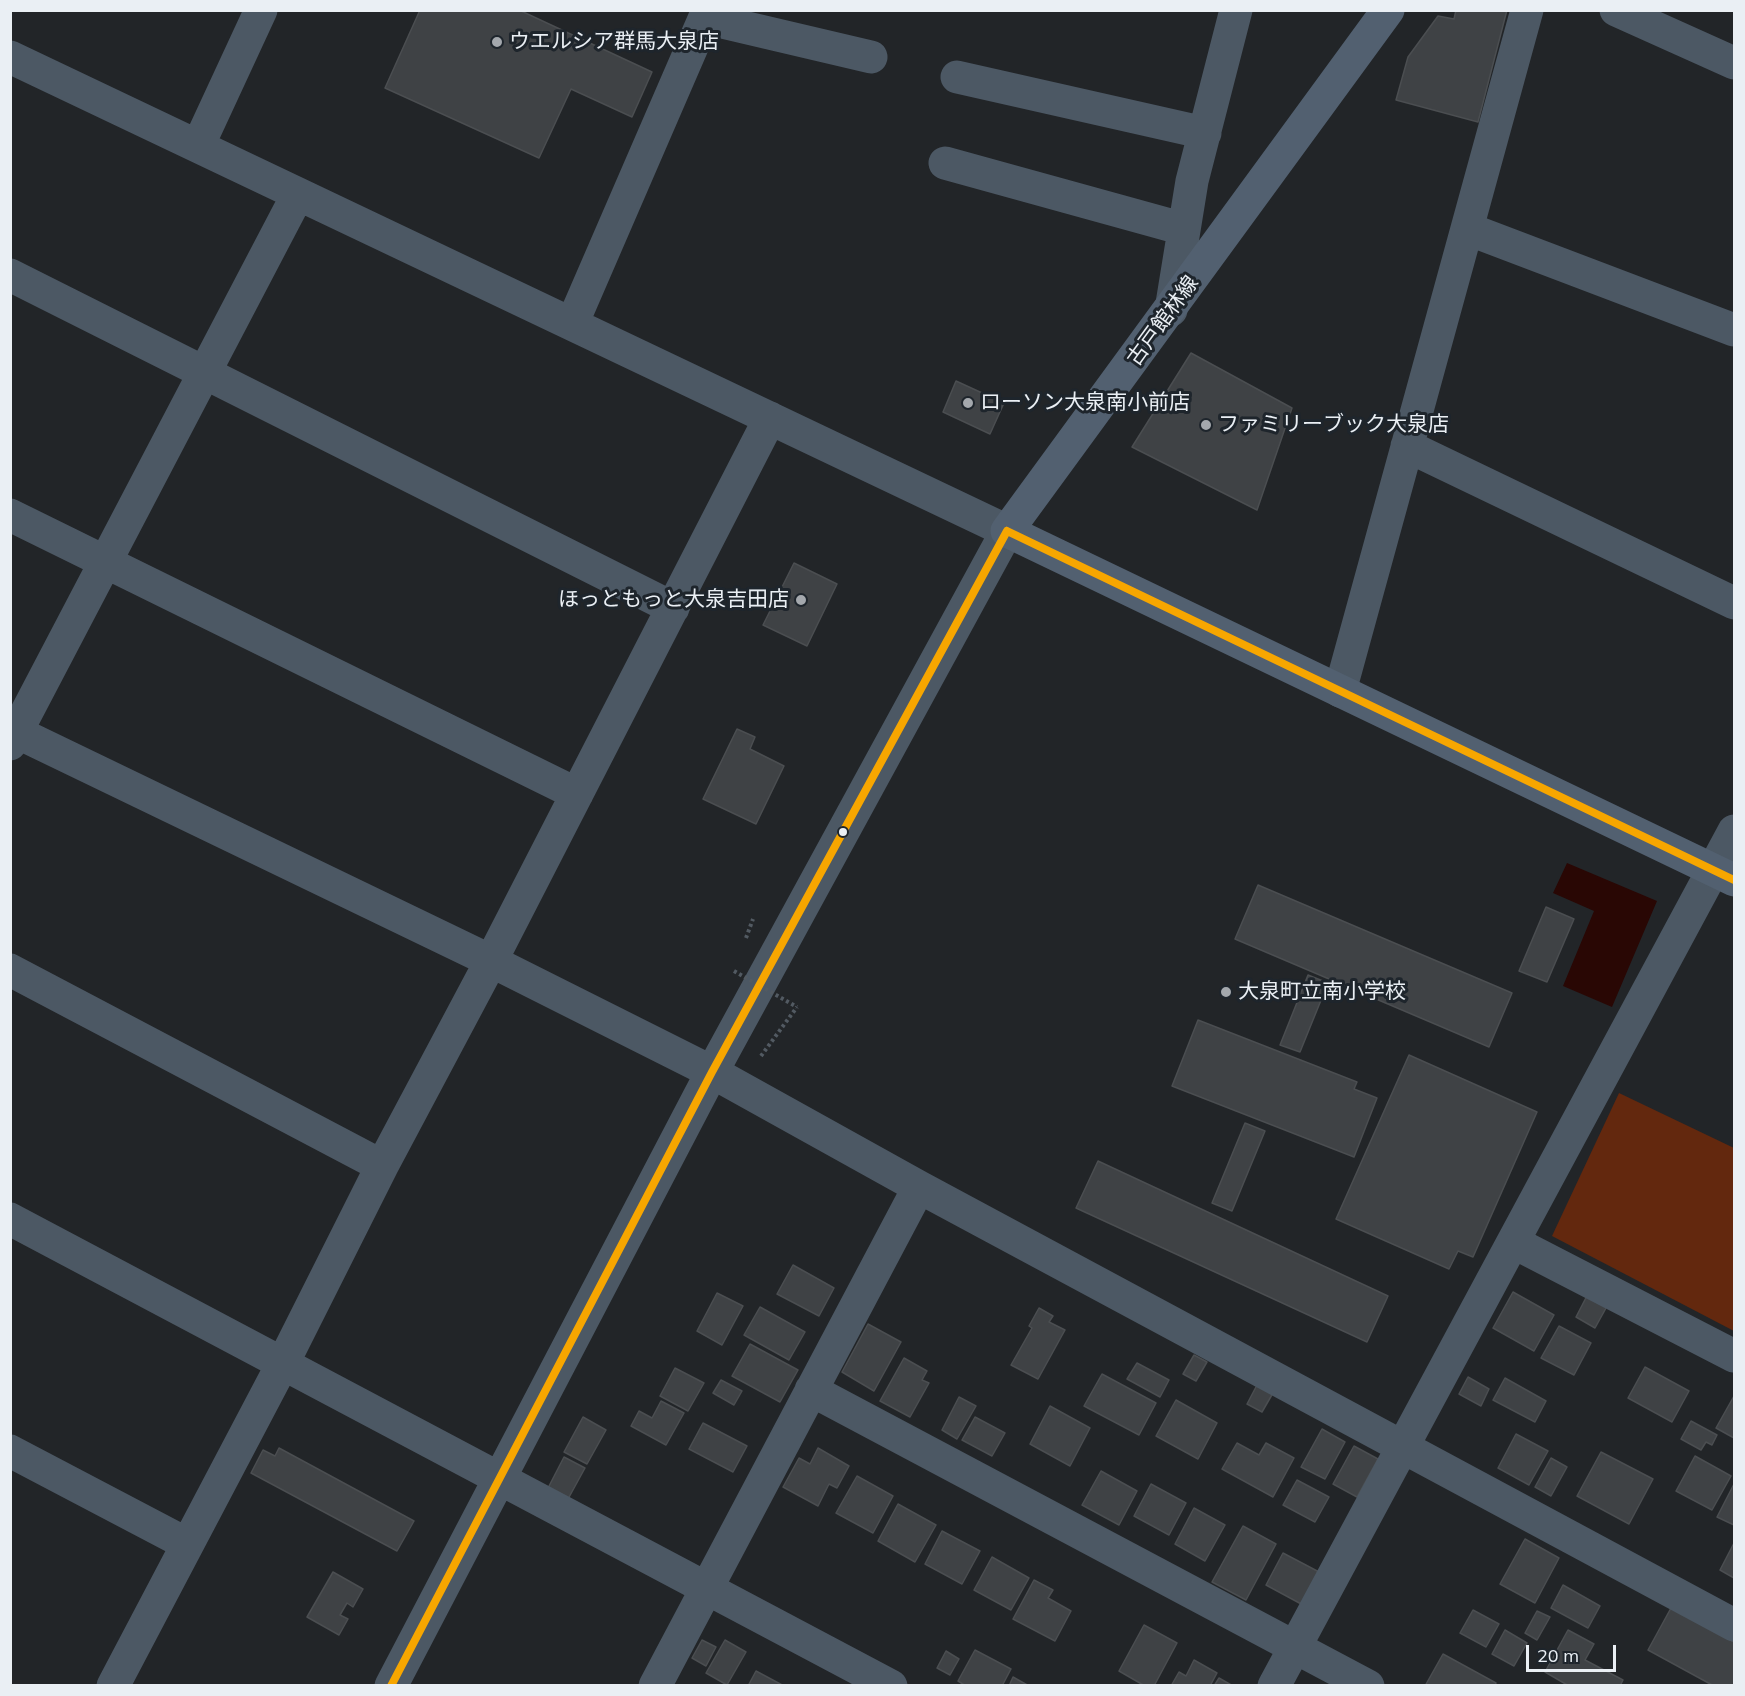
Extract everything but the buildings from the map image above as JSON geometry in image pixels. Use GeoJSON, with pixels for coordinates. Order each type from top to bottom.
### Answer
{"type":"FeatureCollection","features":[{"type":"Feature","properties":{"kind":"main road","name":"古戸館林線"},"geometry":{"type":"LineString","coordinates":[[1007,531],[1171,310],[1388,10]]}},
{"type":"Feature","properties":{"kind":"main road"},"geometry":{"type":"LineString","coordinates":[[1007,531],[1725,876]]}},
{"type":"Feature","properties":{"kind":"street"},"geometry":{"type":"LineString","coordinates":[[198,146],[261,10]]}},
{"type":"Feature","properties":{"kind":"street"},"geometry":{"type":"LineString","coordinates":[[1171,310],[1192,181],[1236,10]]}},
{"type":"Feature","properties":{"kind":"street"},"geometry":{"type":"LineString","coordinates":[[1341,691],[1527,10]]}},
{"type":"Feature","properties":{"kind":"street"},"geometry":{"type":"LineString","coordinates":[[1616,10],[1734,63]]}},
{"type":"Feature","properties":{"kind":"street"},"geometry":{"type":"LineString","coordinates":[[572,324],[706,14],[871,57]]}},
{"type":"Feature","properties":{"kind":"street"},"geometry":{"type":"LineString","coordinates":[[10,57],[1007,531],[712,1072],[391,1686]]}},
{"type":"Feature","properties":{"kind":"street"},"geometry":{"type":"LineString","coordinates":[[957,77],[1204,133]]}},
{"type":"Feature","properties":{"kind":"street"},"geometry":{"type":"LineString","coordinates":[[945,163],[1184,229]]}},
{"type":"Feature","properties":{"kind":"street"},"geometry":{"type":"LineString","coordinates":[[298,194],[106,563],[12,735],[491,961],[712,1072],[918,1186],[1734,1625]]}},
{"type":"Feature","properties":{"kind":"street"},"geometry":{"type":"LineString","coordinates":[[1468,229],[1734,330]]}},
{"type":"Feature","properties":{"kind":"street"},"geometry":{"type":"LineString","coordinates":[[10,275],[673,608]]}},
{"type":"Feature","properties":{"kind":"street"},"geometry":{"type":"LineString","coordinates":[[113,1686],[283,1363],[382,1166],[491,961],[770,418]]}},
{"type":"Feature","properties":{"kind":"street"},"geometry":{"type":"LineString","coordinates":[[1407,446],[1734,603]]}},
{"type":"Feature","properties":{"kind":"street"},"geometry":{"type":"LineString","coordinates":[[10,515],[577,794]]}},
{"type":"Feature","properties":{"kind":"street"},"geometry":{"type":"LineString","coordinates":[[1274,1686],[1402,1446],[1515,1243],[1725,876],[1734,831]]}},
{"type":"Feature","properties":{"kind":"street"},"geometry":{"type":"LineString","coordinates":[[10,970],[382,1166]]}},
{"type":"Feature","properties":{"kind":"street"},"geometry":{"type":"LineString","coordinates":[[655,1686],[705,1587],[918,1186]]}},
{"type":"Feature","properties":{"kind":"street"},"geometry":{"type":"LineString","coordinates":[[10,1218],[891,1686]]}},
{"type":"Feature","properties":{"kind":"street"},"geometry":{"type":"LineString","coordinates":[[1515,1243],[1734,1356]]}},
{"type":"Feature","properties":{"kind":"street"},"geometry":{"type":"LineString","coordinates":[[811,1390],[1368,1686]]}},
{"type":"Feature","properties":{"kind":"street"},"geometry":{"type":"LineString","coordinates":[[10,1451],[187,1544]]}},
{"type":"Feature","properties":{"kind":"path"},"geometry":{"type":"LineString","coordinates":[[734,971],[797,1006],[761,1056]]}},
{"type":"Feature","properties":{"kind":"shaded area"},"geometry":{"type":"Polygon","coordinates":[[[1567,863],[1657,901],[1612,1007],[1563,986],[1594,911],[1553,893],[1567,863]]]}},
{"type":"Feature","properties":{"kind":"shaded area"},"geometry":{"type":"Polygon","coordinates":[[[1619,1093],[1734,1148],[1734,1331],[1552,1236],[1619,1093]]]}},
{"type":"Feature","properties":{"kind":"transit line"},"geometry":{"type":"LineString","coordinates":[[1007,531],[1734,880]]}},
{"type":"Feature","properties":{"kind":"transit line"},"geometry":{"type":"LineString","coordinates":[[391,1686],[712,1072],[1007,531]]}},
{"type":"Feature","properties":{"kind":"place","name":"ウエルシア群馬大泉店"},"geometry":{"type":"Point","coordinates":[497,42]}},
{"type":"Feature","properties":{"kind":"place","name":"ローソン大泉南小前店"},"geometry":{"type":"Point","coordinates":[968,403]}},
{"type":"Feature","properties":{"kind":"place","name":"ファミリーブック大泉店"},"geometry":{"type":"Point","coordinates":[1206,425]}},
{"type":"Feature","properties":{"kind":"place","name":"ほっともっと大泉吉田店"},"geometry":{"type":"Point","coordinates":[801,600]}},
{"type":"Feature","properties":{"kind":"place","name":"大泉町立南小学校"},"geometry":{"type":"Point","coordinates":[1226,992]}}]}
